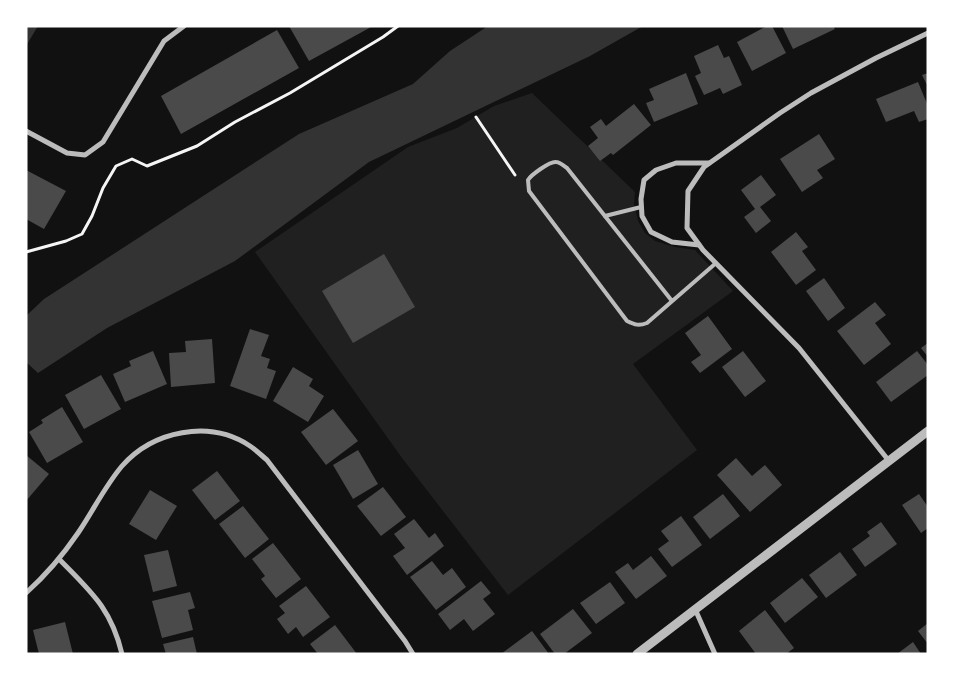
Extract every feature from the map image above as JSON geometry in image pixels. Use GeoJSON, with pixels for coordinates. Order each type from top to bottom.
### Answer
{"type":"FeatureCollection","features":[{"type":"Feature","properties":{"kind":"street"},"geometry":{"type":"LineString","coordinates":[[26,131],[67,154],[85,155],[103,142],[164,41],[184,26]]}},
{"type":"Feature","properties":{"kind":"street"},"geometry":{"type":"LineString","coordinates":[[889,461],[799,348],[699,245],[687,228],[688,191],[707,165],[780,113],[811,93],[928,32]]}},
{"type":"Feature","properties":{"kind":"street"},"geometry":{"type":"LineString","coordinates":[[699,245],[672,242],[652,232],[642,216],[641,207],[644,180],[656,170],[676,163],[707,165]]}},
{"type":"Feature","properties":{"kind":"street"},"geometry":{"type":"LineString","coordinates":[[26,593],[39,582],[59,559],[122,466],[138,450],[148,444],[181,432],[204,431],[224,435],[249,446],[267,460],[413,654]]}},
{"type":"Feature","properties":{"kind":"street"},"geometry":{"type":"LineString","coordinates":[[637,654],[928,432]]}},
{"type":"Feature","properties":{"kind":"street"},"geometry":{"type":"LineString","coordinates":[[59,559],[103,606],[110,618],[122,654]]}},
{"type":"Feature","properties":{"kind":"street"},"geometry":{"type":"LineString","coordinates":[[695,609],[715,654]]}},
{"type":"Feature","properties":{"kind":"lane"},"geometry":{"type":"LineString","coordinates":[[672,301],[567,168],[557,162],[552,162],[531,175],[528,180],[529,191],[627,321],[634,325],[640,326],[647,323],[716,263]]}},
{"type":"Feature","properties":{"kind":"lane"},"geometry":{"type":"LineString","coordinates":[[605,216],[641,207]]}},
{"type":"Feature","properties":{"kind":"path"},"geometry":{"type":"LineString","coordinates":[[26,252],[66,241],[82,234],[92,216],[103,188],[116,166],[132,159],[147,166],[197,146],[383,37],[398,26]]}},
{"type":"Feature","properties":{"kind":"path"},"geometry":{"type":"LineString","coordinates":[[476,117],[515,175]]}},
{"type":"Feature","properties":{"kind":"shaded area"},"geometry":{"type":"Polygon","coordinates":[[[26,26],[38,26],[26,46],[26,26]]]}},
{"type":"Feature","properties":{"kind":"shaded area"},"geometry":{"type":"Polygon","coordinates":[[[488,26],[643,26],[590,56],[369,162],[235,261],[107,328],[38,373],[26,362],[26,316],[44,299],[299,134],[413,84],[450,51],[488,26]]]}},
{"type":"Feature","properties":{"kind":"shaded area"},"geometry":{"type":"Polygon","coordinates":[[[532,93],[635,192],[634,204],[638,221],[645,233],[655,241],[695,250],[733,291],[633,364],[697,450],[508,595],[402,458],[255,252],[408,147],[457,128],[494,106],[532,93]]]}},
{"type":"Feature","properties":{"kind":"building"},"geometry":{"type":"Polygon","coordinates":[[[289,26],[373,26],[309,61],[289,26]]]}},
{"type":"Feature","properties":{"kind":"building"},"geometry":{"type":"Polygon","coordinates":[[[767,26],[772,26],[786,53],[752,71],[737,42],[767,26]]]}},
{"type":"Feature","properties":{"kind":"building"},"geometry":{"type":"Polygon","coordinates":[[[782,26],[833,26],[835,29],[793,49],[782,26]]]}},
{"type":"Feature","properties":{"kind":"building"},"geometry":{"type":"Polygon","coordinates":[[[277,30],[299,68],[181,134],[161,96],[277,30]]]}},
{"type":"Feature","properties":{"kind":"building"},"geometry":{"type":"Polygon","coordinates":[[[718,45],[724,58],[729,56],[742,85],[723,94],[720,88],[704,95],[695,76],[701,73],[694,56],[718,45]]]}},
{"type":"Feature","properties":{"kind":"building"},"geometry":{"type":"Polygon","coordinates":[[[686,73],[698,104],[654,122],[646,103],[654,100],[649,89],[686,73]]]}},
{"type":"Feature","properties":{"kind":"building"},"geometry":{"type":"Polygon","coordinates":[[[928,73],[928,87],[922,75],[928,73]]]}},
{"type":"Feature","properties":{"kind":"building"},"geometry":{"type":"Polygon","coordinates":[[[918,82],[928,106],[928,119],[919,122],[914,111],[886,122],[876,99],[918,82]]]}},
{"type":"Feature","properties":{"kind":"building"},"geometry":{"type":"Polygon","coordinates":[[[634,104],[651,125],[613,155],[611,153],[600,161],[588,146],[598,138],[590,127],[601,119],[606,126],[634,104]]]}},
{"type":"Feature","properties":{"kind":"building"},"geometry":{"type":"Polygon","coordinates":[[[819,134],[835,159],[817,170],[823,178],[802,192],[780,159],[819,134]]]}},
{"type":"Feature","properties":{"kind":"building"},"geometry":{"type":"Polygon","coordinates":[[[26,170],[66,191],[44,229],[26,219],[26,170]]]}},
{"type":"Feature","properties":{"kind":"building"},"geometry":{"type":"Polygon","coordinates":[[[761,175],[776,195],[760,207],[771,221],[756,233],[744,217],[755,209],[741,190],[761,175]]]}},
{"type":"Feature","properties":{"kind":"building"},"geometry":{"type":"Polygon","coordinates":[[[796,232],[808,247],[802,251],[816,270],[796,285],[771,252],[796,232]]]}},
{"type":"Feature","properties":{"kind":"building"},"geometry":{"type":"Polygon","coordinates":[[[384,254],[415,307],[353,343],[322,291],[384,254]]]}},
{"type":"Feature","properties":{"kind":"building"},"geometry":{"type":"Polygon","coordinates":[[[824,278],[845,308],[828,321],[806,291],[824,278]]]}},
{"type":"Feature","properties":{"kind":"building"},"geometry":{"type":"Polygon","coordinates":[[[875,302],[886,315],[875,323],[891,344],[864,365],[837,331],[875,302]]]}},
{"type":"Feature","properties":{"kind":"building"},"geometry":{"type":"Polygon","coordinates":[[[708,316],[732,349],[700,373],[691,362],[701,355],[685,333],[708,316]]]}},
{"type":"Feature","properties":{"kind":"building"},"geometry":{"type":"Polygon","coordinates":[[[250,329],[269,335],[261,356],[270,359],[267,368],[276,371],[266,399],[230,386],[250,329]]]}},
{"type":"Feature","properties":{"kind":"building"},"geometry":{"type":"Polygon","coordinates":[[[212,339],[215,383],[171,387],[169,353],[186,352],[185,341],[212,339]]]}},
{"type":"Feature","properties":{"kind":"building"},"geometry":{"type":"Polygon","coordinates":[[[928,343],[928,357],[921,348],[928,343]]]}},
{"type":"Feature","properties":{"kind":"building"},"geometry":{"type":"Polygon","coordinates":[[[153,351],[167,384],[125,402],[113,374],[131,366],[129,361],[153,351]]]}},
{"type":"Feature","properties":{"kind":"building"},"geometry":{"type":"Polygon","coordinates":[[[743,351],[766,381],[745,397],[722,367],[743,351]]]}},
{"type":"Feature","properties":{"kind":"building"},"geometry":{"type":"Polygon","coordinates":[[[917,351],[928,365],[928,375],[891,402],[876,382],[917,351]]]}},
{"type":"Feature","properties":{"kind":"building"},"geometry":{"type":"Polygon","coordinates":[[[293,367],[313,379],[309,386],[324,396],[308,422],[273,401],[293,367]]]}},
{"type":"Feature","properties":{"kind":"building"},"geometry":{"type":"Polygon","coordinates":[[[101,375],[121,409],[84,429],[65,395],[101,375]]]}},
{"type":"Feature","properties":{"kind":"building"},"geometry":{"type":"Polygon","coordinates":[[[62,407],[83,442],[47,463],[29,432],[43,423],[41,420],[62,407]]]}},
{"type":"Feature","properties":{"kind":"building"},"geometry":{"type":"Polygon","coordinates":[[[333,409],[358,441],[326,465],[301,432],[333,409]]]}},
{"type":"Feature","properties":{"kind":"building"},"geometry":{"type":"Polygon","coordinates":[[[358,450],[378,484],[353,499],[333,465],[358,450]]]}},
{"type":"Feature","properties":{"kind":"building"},"geometry":{"type":"Polygon","coordinates":[[[26,455],[49,474],[26,501],[26,455]]]}},
{"type":"Feature","properties":{"kind":"building"},"geometry":{"type":"Polygon","coordinates":[[[736,458],[752,476],[765,465],[782,485],[750,512],[717,475],[736,458]]]}},
{"type":"Feature","properties":{"kind":"building"},"geometry":{"type":"Polygon","coordinates":[[[217,471],[240,501],[215,520],[192,490],[217,471]]]}},
{"type":"Feature","properties":{"kind":"building"},"geometry":{"type":"Polygon","coordinates":[[[383,487],[406,517],[381,536],[357,506],[383,487]]]}},
{"type":"Feature","properties":{"kind":"building"},"geometry":{"type":"Polygon","coordinates":[[[150,490],[177,506],[156,540],[129,524],[150,490]]]}},
{"type":"Feature","properties":{"kind":"building"},"geometry":{"type":"Polygon","coordinates":[[[723,494],[740,516],[710,539],[693,517],[723,494]]]}},
{"type":"Feature","properties":{"kind":"building"},"geometry":{"type":"Polygon","coordinates":[[[919,494],[928,507],[928,528],[921,533],[902,505],[919,494]]]}},
{"type":"Feature","properties":{"kind":"building"},"geometry":{"type":"Polygon","coordinates":[[[243,506],[269,539],[245,558],[219,524],[243,506]]]}},
{"type":"Feature","properties":{"kind":"building"},"geometry":{"type":"Polygon","coordinates":[[[681,516],[702,545],[672,567],[658,549],[669,541],[661,531],[681,516]]]}},
{"type":"Feature","properties":{"kind":"building"},"geometry":{"type":"Polygon","coordinates":[[[414,519],[429,538],[435,533],[444,546],[407,575],[393,556],[405,548],[394,534],[414,519]]]}},
{"type":"Feature","properties":{"kind":"building"},"geometry":{"type":"Polygon","coordinates":[[[881,522],[897,544],[865,567],[852,549],[870,536],[867,532],[881,522]]]}},
{"type":"Feature","properties":{"kind":"building"},"geometry":{"type":"Polygon","coordinates":[[[273,543],[301,579],[276,598],[261,579],[265,576],[252,559],[273,543]]]}},
{"type":"Feature","properties":{"kind":"building"},"geometry":{"type":"Polygon","coordinates":[[[168,550],[177,586],[153,592],[144,555],[168,550]]]}},
{"type":"Feature","properties":{"kind":"building"},"geometry":{"type":"Polygon","coordinates":[[[840,552],[857,575],[826,598],[809,575],[840,552]]]}},
{"type":"Feature","properties":{"kind":"building"},"geometry":{"type":"Polygon","coordinates":[[[651,556],[667,576],[636,599],[615,572],[628,563],[633,570],[651,556]]]}},
{"type":"Feature","properties":{"kind":"building"},"geometry":{"type":"Polygon","coordinates":[[[432,561],[443,575],[452,568],[466,587],[436,610],[410,577],[432,561]]]}},
{"type":"Feature","properties":{"kind":"building"},"geometry":{"type":"Polygon","coordinates":[[[802,578],[818,597],[785,623],[770,603],[802,578]]]}},
{"type":"Feature","properties":{"kind":"building"},"geometry":{"type":"Polygon","coordinates":[[[481,581],[491,593],[483,599],[495,614],[473,631],[464,619],[450,630],[438,614],[481,581]]]}},
{"type":"Feature","properties":{"kind":"building"},"geometry":{"type":"Polygon","coordinates":[[[610,582],[625,603],[596,624],[580,603],[610,582]]]}},
{"type":"Feature","properties":{"kind":"building"},"geometry":{"type":"Polygon","coordinates":[[[306,586],[330,617],[303,637],[296,627],[288,634],[277,619],[285,613],[279,606],[306,586]]]}},
{"type":"Feature","properties":{"kind":"building"},"geometry":{"type":"Polygon","coordinates":[[[190,592],[195,608],[188,610],[193,630],[162,638],[152,601],[190,592]]]}},
{"type":"Feature","properties":{"kind":"building"},"geometry":{"type":"Polygon","coordinates":[[[573,609],[592,633],[564,654],[555,654],[540,634],[573,609]]]}},
{"type":"Feature","properties":{"kind":"building"},"geometry":{"type":"Polygon","coordinates":[[[765,610],[794,648],[786,654],[756,654],[739,631],[765,610]]]}},
{"type":"Feature","properties":{"kind":"building"},"geometry":{"type":"Polygon","coordinates":[[[65,622],[73,654],[39,654],[33,630],[65,622]]]}},
{"type":"Feature","properties":{"kind":"building"},"geometry":{"type":"Polygon","coordinates":[[[928,623],[928,644],[918,631],[928,623]]]}},
{"type":"Feature","properties":{"kind":"building"},"geometry":{"type":"Polygon","coordinates":[[[335,625],[357,654],[318,654],[310,644],[335,625]]]}},
{"type":"Feature","properties":{"kind":"building"},"geometry":{"type":"Polygon","coordinates":[[[532,631],[549,654],[501,654],[532,631]]]}},
{"type":"Feature","properties":{"kind":"building"},"geometry":{"type":"Polygon","coordinates":[[[193,637],[197,654],[166,654],[163,644],[193,637]]]}},
{"type":"Feature","properties":{"kind":"building"},"geometry":{"type":"Polygon","coordinates":[[[913,642],[921,654],[897,654],[913,642]]]}}]}
